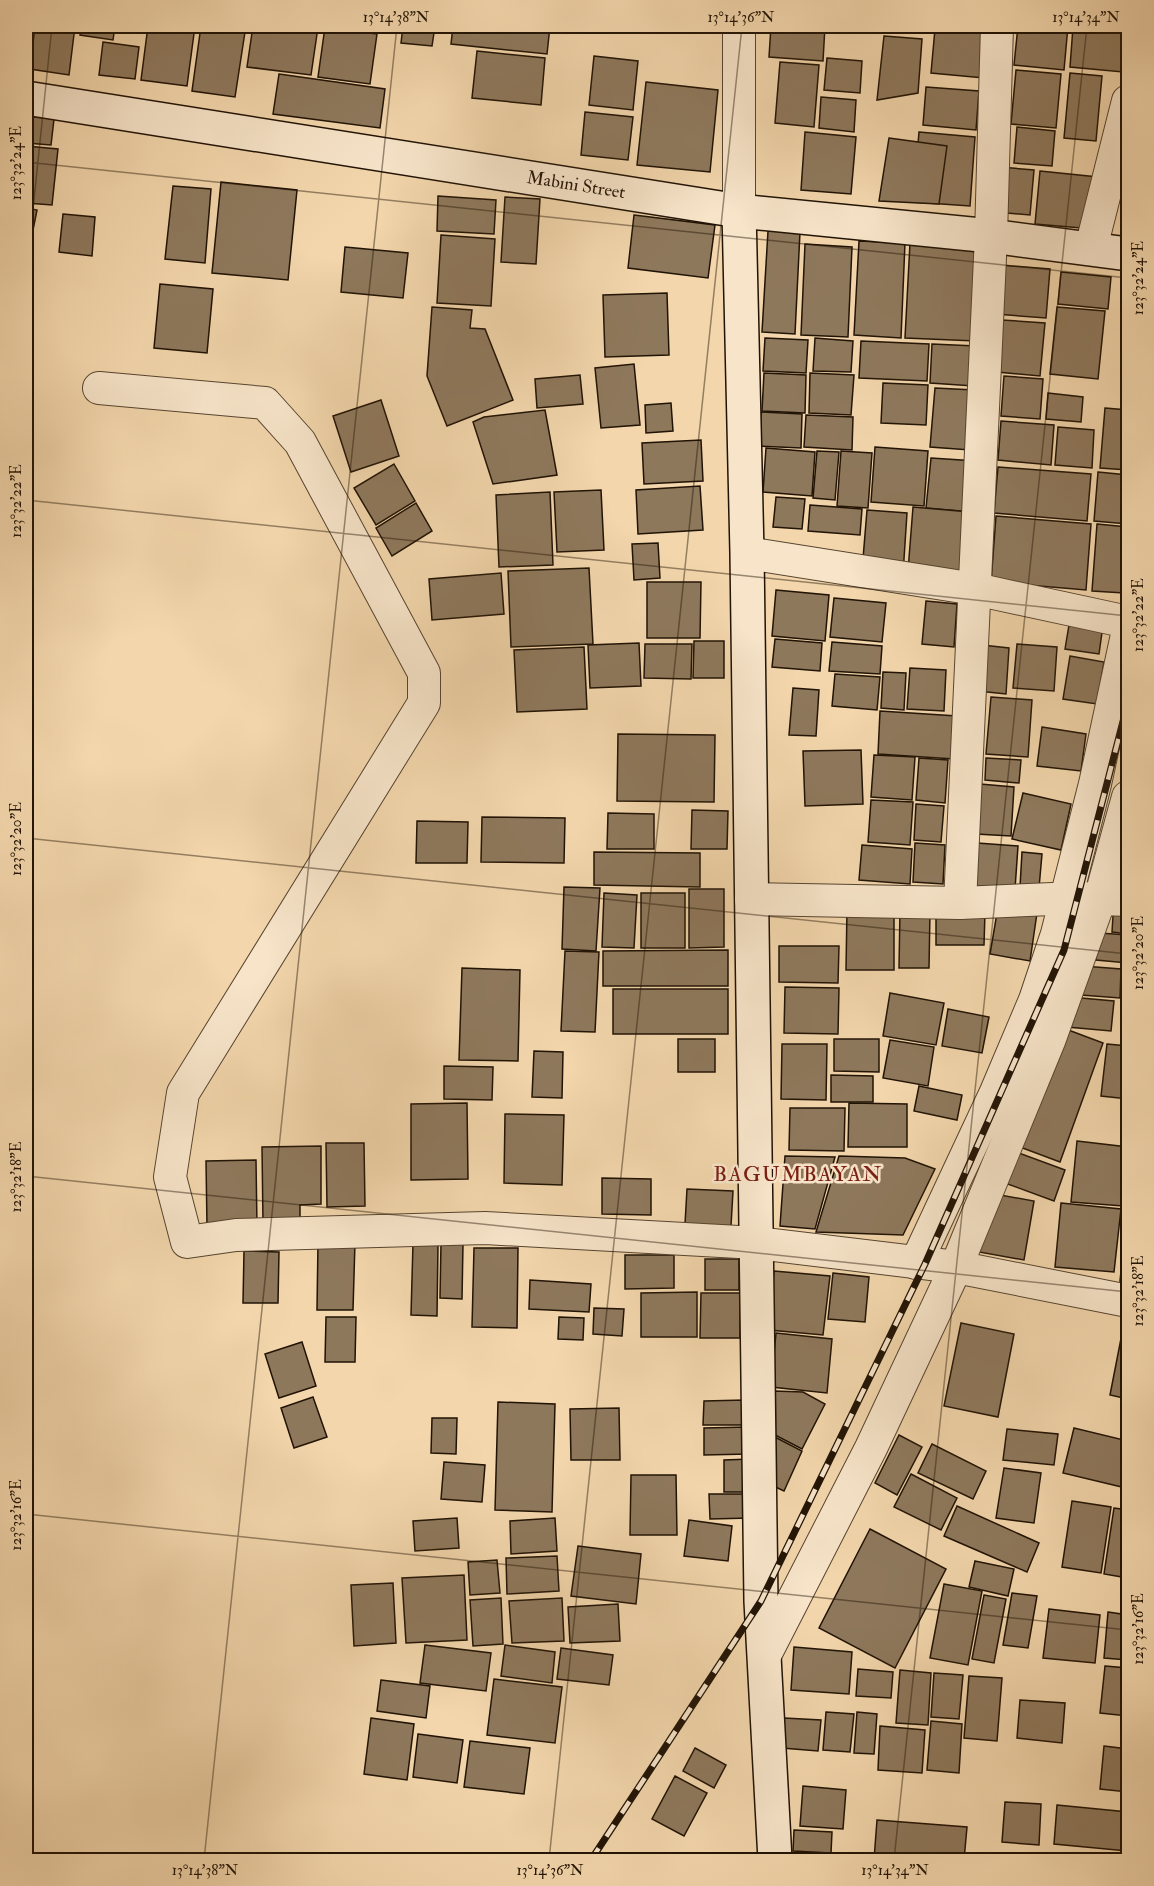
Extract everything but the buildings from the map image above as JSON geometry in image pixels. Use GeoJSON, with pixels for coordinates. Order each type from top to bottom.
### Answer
{"type":"FeatureCollection","features":[{"type":"Feature","properties":{"kind":"street"},"geometry":{"type":"LineString","coordinates":[[740,26],[739,211],[747,553],[761,1601],[775,1860]]}},
{"type":"Feature","properties":{"kind":"street"},"geometry":{"type":"LineString","coordinates":[[960,903],[991,236],[997,26]]}},
{"type":"Feature","properties":{"kind":"street","name":"Mabini Street"},"geometry":{"type":"LineString","coordinates":[[26,98],[739,211],[991,236],[1128,254]]}},
{"type":"Feature","properties":{"kind":"street"},"geometry":{"type":"LineString","coordinates":[[1091,248],[1128,101]]}},
{"type":"Feature","properties":{"kind":"street"},"geometry":{"type":"LineString","coordinates":[[99,388],[265,403],[300,442],[424,673],[424,703],[183,1092],[170,1177],[187,1242],[236,1235],[485,1228],[757,1243],[956,1267],[1128,1301]]}},
{"type":"Feature","properties":{"kind":"street"},"geometry":{"type":"LineString","coordinates":[[747,553],[975,589],[1128,622]]}},
{"type":"Feature","properties":{"kind":"street"},"geometry":{"type":"LineString","coordinates":[[916,1263],[959,1173],[1035,1000],[1068,898],[1113,707],[1128,630]]}},
{"type":"Feature","properties":{"kind":"street"},"geometry":{"type":"LineString","coordinates":[[764,1657],[871,1448],[956,1267],[1049,1041],[1114,899],[1128,797]]}},
{"type":"Feature","properties":{"kind":"street"},"geometry":{"type":"LineString","coordinates":[[751,899],[960,903],[1068,898],[1114,899]]}},
{"type":"Feature","properties":{"kind":"railway"},"geometry":{"type":"LineString","coordinates":[[591,1860],[761,1601],[925,1264],[1064,950],[1128,702]]}},
{"type":"Feature","properties":{"kind":"district","name":"BAGUMBAYAN"},"geometry":{"type":"Point","coordinates":[798,1174]}}]}
